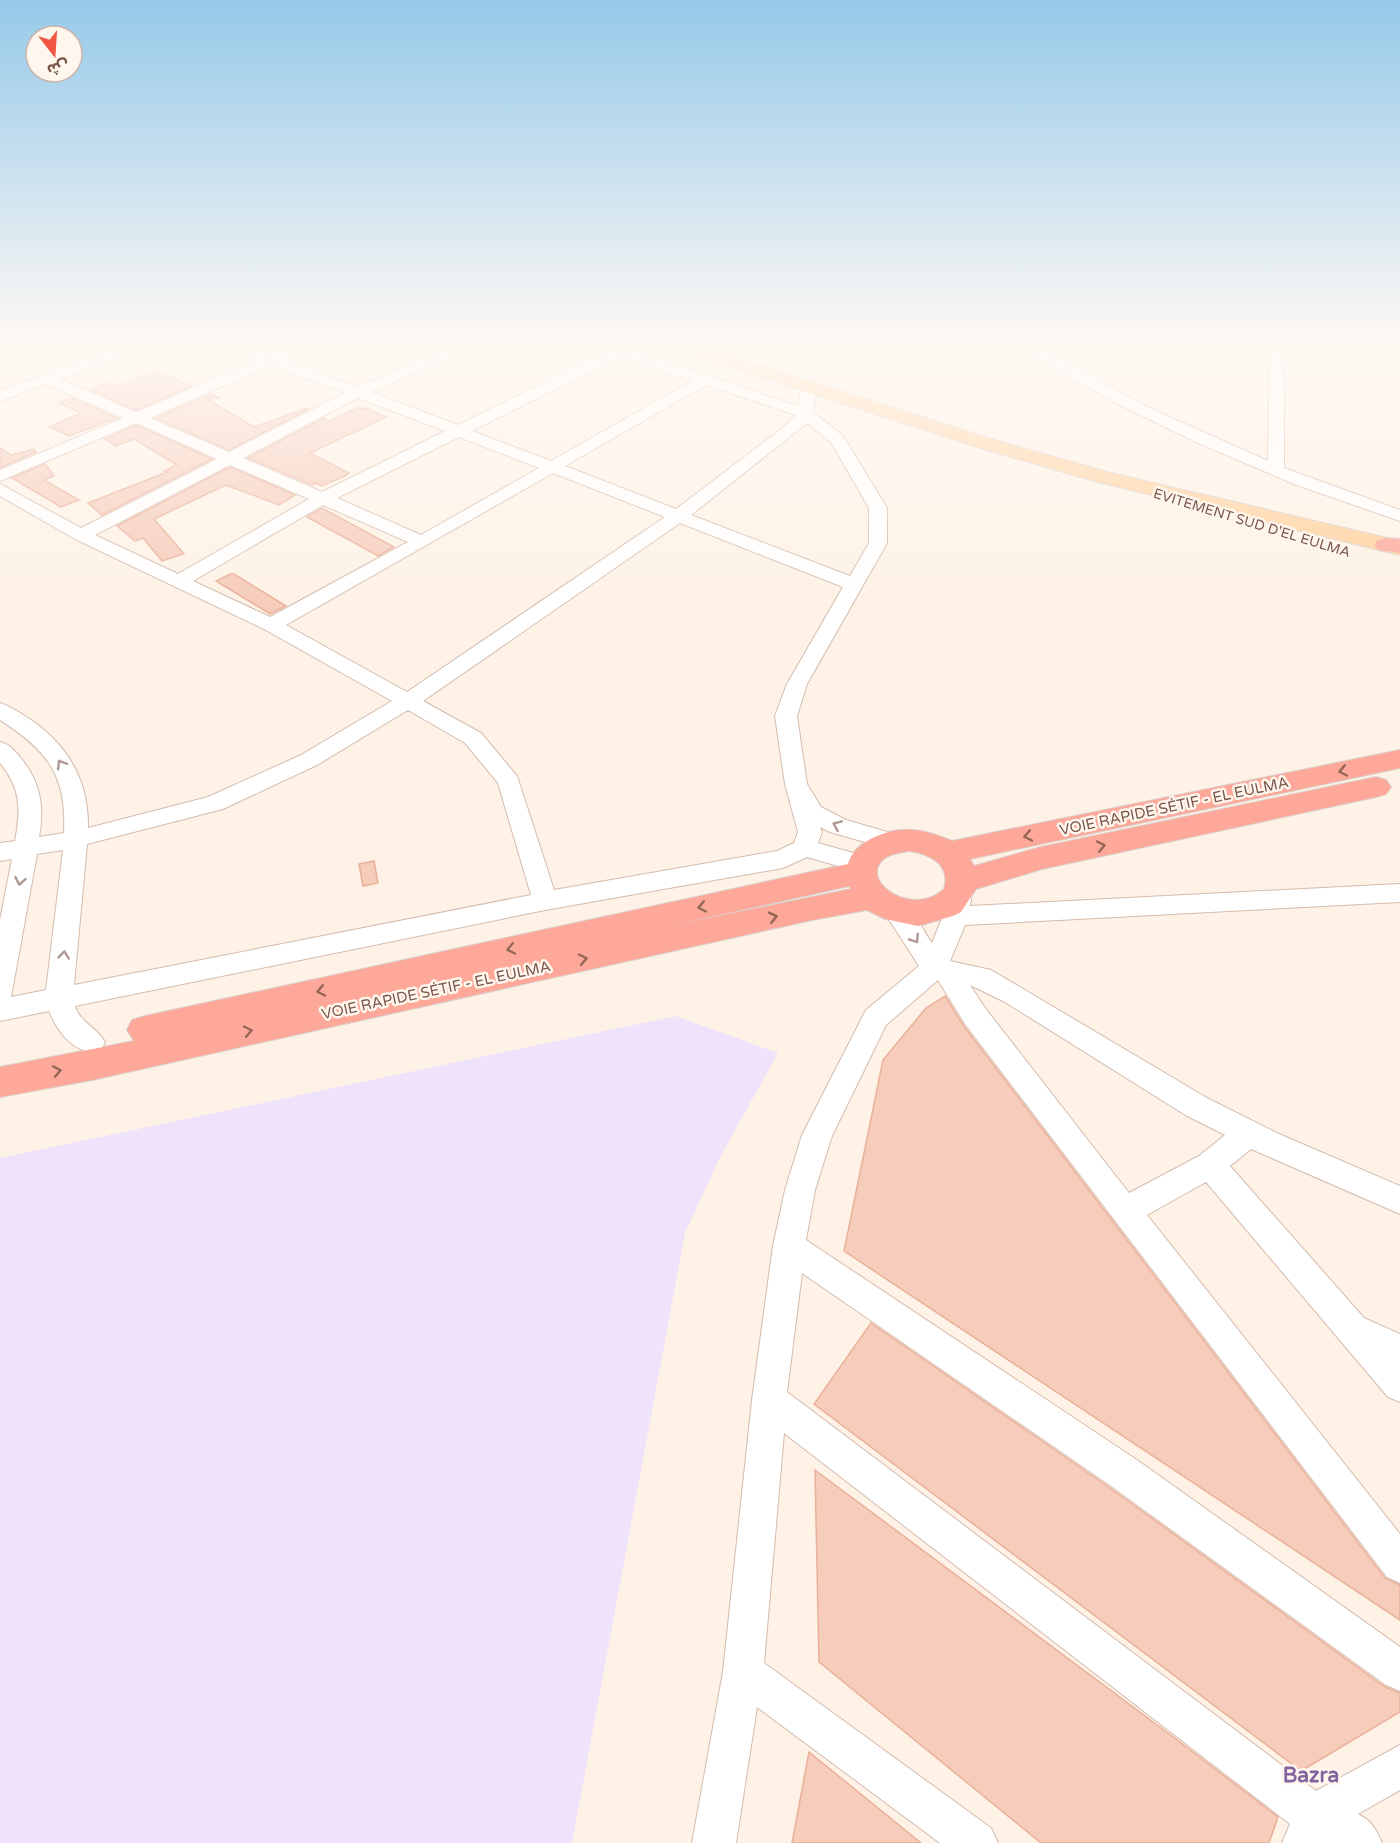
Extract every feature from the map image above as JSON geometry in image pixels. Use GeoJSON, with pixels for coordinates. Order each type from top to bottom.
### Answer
{"type":"FeatureCollection","features":[{"type":"Feature","properties":{"kind":"highway","name":"VOIE RAPIDE SÉTIF - EL EULMA"},"geometry":{"type":"LineString","coordinates":[[948,853],[1400,759]]}},
{"type":"Feature","properties":{"kind":"highway","name":"VOIE RAPIDE SÉTIF - EL EULMA"},"geometry":{"type":"LineString","coordinates":[[960,896],[1041,858],[1400,781]]}},
{"type":"Feature","properties":{"kind":"highway"},"geometry":{"type":"LineString","coordinates":[[909,840],[925,843],[948,853],[960,869],[960,896],[935,911],[916,914],[873,886],[868,854],[879,846],[909,840]]}},
{"type":"Feature","properties":{"kind":"highway","name":"VOIE RAPIDE SÉTIF - EL EULMA"},"geometry":{"type":"LineString","coordinates":[[0,1059],[873,886]]}},
{"type":"Feature","properties":{"kind":"highway","name":"VOIE RAPIDE SÉTIF - EL EULMA"},"geometry":{"type":"LineString","coordinates":[[0,1082],[173,1047],[812,908],[873,886]]}},
{"type":"Feature","properties":{"kind":"main road","name":"EVITEMENT SUD D'EL EULMA"},"geometry":{"type":"LineString","coordinates":[[949,431],[1106,478],[1263,529],[1400,566]]}},
{"type":"Feature","properties":{"kind":"main road","name":"EVITEMENT SUD D'EL EULMA"},"geometry":{"type":"LineString","coordinates":[[1106,478],[1395,546]]}},
{"type":"Feature","properties":{"kind":"street"},"geometry":{"type":"LineString","coordinates":[[0,476],[103,431]]}},
{"type":"Feature","properties":{"kind":"street"},"geometry":{"type":"LineString","coordinates":[[166,431],[422,542]]}},
{"type":"Feature","properties":{"kind":"street"},"geometry":{"type":"LineString","coordinates":[[81,535],[286,431]]}},
{"type":"Feature","properties":{"kind":"street"},"geometry":{"type":"LineString","coordinates":[[271,625],[422,542],[615,431]]}},
{"type":"Feature","properties":{"kind":"street"},"geometry":{"type":"LineString","coordinates":[[0,852],[76,839],[215,803],[309,760],[408,701],[678,516],[788,431]]}},
{"type":"Feature","properties":{"kind":"street"},"geometry":{"type":"LineString","coordinates":[[0,1010],[546,902],[783,859],[804,848],[810,832],[796,784],[786,716],[797,684],[878,543],[878,508],[837,439],[827,431]]}},
{"type":"Feature","properties":{"kind":"street"},"geometry":{"type":"LineString","coordinates":[[1189,431],[1276,471],[1341,497],[1400,516]]}},
{"type":"Feature","properties":{"kind":"street"},"geometry":{"type":"LineString","coordinates":[[1276,431],[1276,471]]}},
{"type":"Feature","properties":{"kind":"street"},"geometry":{"type":"LineString","coordinates":[[179,581],[322,499],[457,432],[854,584]]}},
{"type":"Feature","properties":{"kind":"street"},"geometry":{"type":"LineString","coordinates":[[0,489],[81,535],[271,625],[473,738],[509,781],[546,902]]}},
{"type":"Feature","properties":{"kind":"street"},"geometry":{"type":"LineString","coordinates":[[0,710],[33,731],[46,743],[62,764],[73,788],[77,806],[76,839],[59,998],[65,1020],[91,1042]]}},
{"type":"Feature","properties":{"kind":"street"},"geometry":{"type":"LineString","coordinates":[[0,749],[13,762],[27,787],[31,817],[0,992]]}},
{"type":"Feature","properties":{"kind":"street"},"geometry":{"type":"LineString","coordinates":[[796,784],[812,812],[838,826],[893,842]]}},
{"type":"Feature","properties":{"kind":"street"},"geometry":{"type":"LineString","coordinates":[[804,848],[873,886],[940,969],[1400,1564]]}},
{"type":"Feature","properties":{"kind":"street"},"geometry":{"type":"LineString","coordinates":[[714,1843],[743,1672],[769,1400],[789,1246],[800,1190],[817,1135],[876,1018],[940,969],[960,896],[1400,892]]}},
{"type":"Feature","properties":{"kind":"street"},"geometry":{"type":"LineString","coordinates":[[940,969],[982,977],[1197,1107],[1249,1133],[1400,1200]]}},
{"type":"Feature","properties":{"kind":"street"},"geometry":{"type":"LineString","coordinates":[[1125,1211],[1210,1166],[1249,1133]]}},
{"type":"Feature","properties":{"kind":"street"},"geometry":{"type":"LineString","coordinates":[[1210,1166],[1400,1385]]}},
{"type":"Feature","properties":{"kind":"street"},"geometry":{"type":"LineString","coordinates":[[789,1246],[1124,1473],[1400,1671]]}},
{"type":"Feature","properties":{"kind":"street"},"geometry":{"type":"LineString","coordinates":[[1352,1329],[1400,1351]]}},
{"type":"Feature","properties":{"kind":"street"},"geometry":{"type":"LineString","coordinates":[[769,1400],[1309,1830],[1353,1834],[1360,1843]]}},
{"type":"Feature","properties":{"kind":"street"},"geometry":{"type":"LineString","coordinates":[[743,1672],[976,1843]]}},
{"type":"Feature","properties":{"kind":"street"},"geometry":{"type":"LineString","coordinates":[[1309,1830],[1400,1766]]}},
{"type":"Feature","properties":{"kind":"shaded area"},"geometry":{"type":"Polygon","coordinates":[[[676,1016],[778,1053],[719,1159],[685,1233],[572,1843],[0,1843],[0,1158],[676,1016]]]}},
{"type":"Feature","properties":{"kind":"building"},"geometry":{"type":"Polygon","coordinates":[[[58,431],[82,431],[69,436],[58,431]]]}},
{"type":"Feature","properties":{"kind":"building"},"geometry":{"type":"Polygon","coordinates":[[[123,431],[149,431],[212,459],[102,515],[88,503],[167,472],[164,471],[177,465],[134,439],[116,446],[105,439],[123,431]]]}},
{"type":"Feature","properties":{"kind":"building"},"geometry":{"type":"Polygon","coordinates":[[[186,431],[266,431],[229,450],[186,431]]]}},
{"type":"Feature","properties":{"kind":"building"},"geometry":{"type":"Polygon","coordinates":[[[299,431],[356,431],[310,453],[349,473],[321,486],[316,483],[312,485],[248,458],[299,431]]]}},
{"type":"Feature","properties":{"kind":"building"},"geometry":{"type":"Polygon","coordinates":[[[0,448],[11,455],[34,449],[36,452],[0,468],[0,448]]]}},
{"type":"Feature","properties":{"kind":"building"},"geometry":{"type":"Polygon","coordinates":[[[45,464],[54,476],[44,480],[79,500],[61,507],[12,478],[45,464]]]}},
{"type":"Feature","properties":{"kind":"building"},"geometry":{"type":"Polygon","coordinates":[[[230,467],[295,495],[279,505],[226,485],[154,519],[184,554],[162,561],[143,538],[135,541],[117,526],[230,467]]]}},
{"type":"Feature","properties":{"kind":"building"},"geometry":{"type":"Polygon","coordinates":[[[322,508],[394,547],[378,556],[307,517],[322,508]]]}},
{"type":"Feature","properties":{"kind":"building"},"geometry":{"type":"Polygon","coordinates":[[[234,574],[286,606],[270,614],[216,581],[234,574]]]}},
{"type":"Feature","properties":{"kind":"building"},"geometry":{"type":"Polygon","coordinates":[[[374,861],[378,883],[363,886],[359,864],[374,861]]]}},
{"type":"Feature","properties":{"kind":"building"},"geometry":{"type":"Polygon","coordinates":[[[945,996],[963,1025],[1385,1578],[1400,1585],[1400,1620],[844,1251],[883,1060],[926,1008],[945,996]]]}},
{"type":"Feature","properties":{"kind":"building"},"geometry":{"type":"Polygon","coordinates":[[[871,1323],[1110,1488],[1385,1687],[1400,1693],[1400,1712],[1301,1771],[814,1404],[871,1323]]]}},
{"type":"Feature","properties":{"kind":"building"},"geometry":{"type":"Polygon","coordinates":[[[815,1470],[1278,1817],[1269,1843],[1041,1843],[819,1662],[815,1470]]]}},
{"type":"Feature","properties":{"kind":"building"},"geometry":{"type":"Polygon","coordinates":[[[809,1752],[921,1843],[792,1843],[809,1752]]]}},
{"type":"Feature","properties":{"kind":"district","name":"Bazra"},"geometry":{"type":"Point","coordinates":[1311,1775]}}]}
